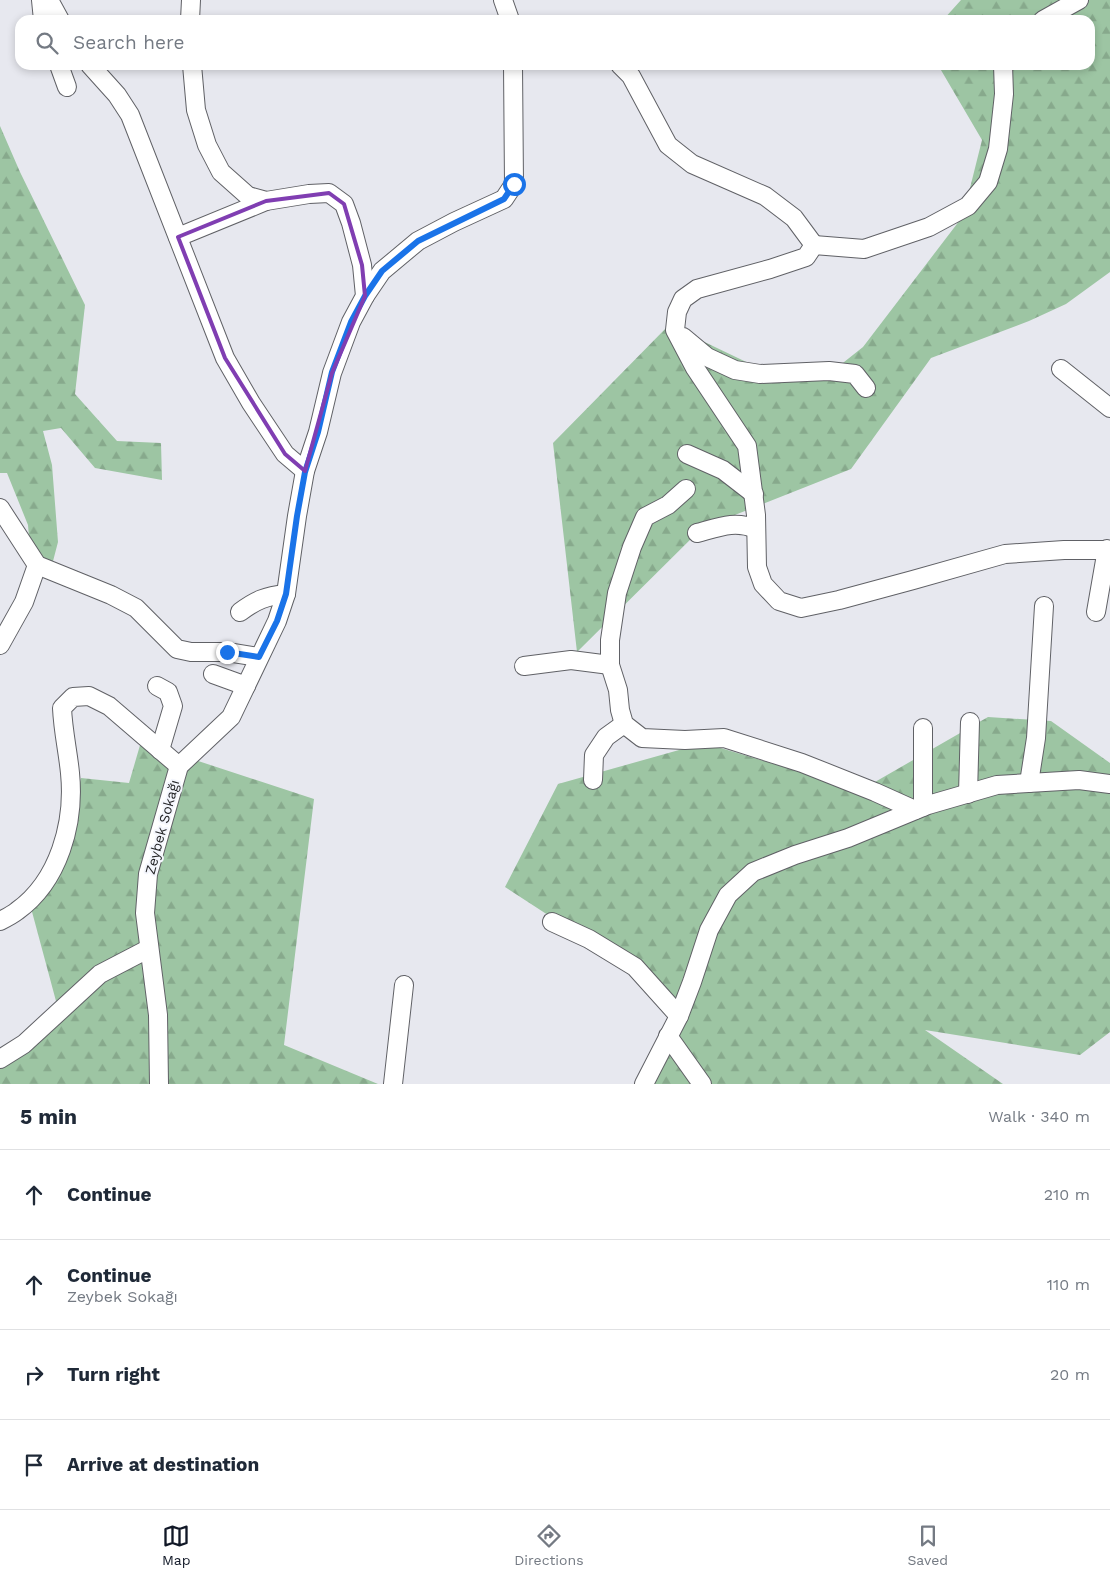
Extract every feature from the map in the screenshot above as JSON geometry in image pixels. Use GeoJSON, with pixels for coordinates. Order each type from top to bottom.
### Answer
{"type":"FeatureCollection","features":[{"type":"Feature","properties":{"kind":"street"},"geometry":{"type":"LineString","coordinates":[[41,0],[42,15]]}},
{"type":"Feature","properties":{"kind":"street"},"geometry":{"type":"LineString","coordinates":[[48,0],[57,15]]}},
{"type":"Feature","properties":{"kind":"street"},"geometry":{"type":"LineString","coordinates":[[190,15],[191,0]]}},
{"type":"Feature","properties":{"kind":"street"},"geometry":{"type":"LineString","coordinates":[[502,0],[510,15]]}},
{"type":"Feature","properties":{"kind":"street"},"geometry":{"type":"LineString","coordinates":[[1052,15],[1080,0]]}},
{"type":"Feature","properties":{"kind":"street"},"geometry":{"type":"LineString","coordinates":[[61,70],[67,87]]}},
{"type":"Feature","properties":{"kind":"street"},"geometry":{"type":"LineString","coordinates":[[94,70],[117,95],[130,115],[225,358],[251,403],[285,454],[305,472]]}},
{"type":"Feature","properties":{"kind":"street"},"geometry":{"type":"LineString","coordinates":[[192,70],[196,110],[207,145],[221,172],[248,196],[266,201]]}},
{"type":"Feature","properties":{"kind":"street","name":"Zeybek Sokağı"},"geometry":{"type":"LineString","coordinates":[[159,1084],[158,1015],[153,964],[148,949],[145,913],[148,874],[179,766],[231,717],[277,621],[286,594],[305,472],[318,432],[332,372],[351,322],[365,296],[382,271],[418,241],[504,199],[514,184],[513,70]]}},
{"type":"Feature","properties":{"kind":"street"},"geometry":{"type":"LineString","coordinates":[[625,70],[631,76],[668,145],[692,164],[765,196],[794,218],[814,245],[864,250],[929,227],[968,206],[988,182],[998,150],[1004,94],[1003,70]]}},
{"type":"Feature","properties":{"kind":"street"},"geometry":{"type":"LineString","coordinates":[[178,237],[266,201],[309,194],[329,193],[344,204],[351,223],[362,265],[365,296]]}},
{"type":"Feature","properties":{"kind":"street"},"geometry":{"type":"LineString","coordinates":[[814,245],[806,257],[697,289],[683,299],[677,312],[674,330],[695,368],[747,446],[754,494],[757,567],[763,584],[780,601],[801,608],[886,588],[1004,554],[1064,550],[1108,550],[1096,612]]}},
{"type":"Feature","properties":{"kind":"street"},"geometry":{"type":"LineString","coordinates":[[674,330],[707,357],[735,370],[760,374],[829,371],[854,374],[866,388]]}},
{"type":"Feature","properties":{"kind":"street"},"geometry":{"type":"LineString","coordinates":[[1061,369],[1110,408]]}},
{"type":"Feature","properties":{"kind":"street"},"geometry":{"type":"LineString","coordinates":[[687,454],[723,470],[754,494]]}},
{"type":"Feature","properties":{"kind":"street"},"geometry":{"type":"LineString","coordinates":[[686,489],[668,505],[645,517],[632,547],[617,593],[610,640],[610,665],[618,690],[620,710],[624,724],[642,738],[685,740],[724,738],[802,763],[919,808]]}},
{"type":"Feature","properties":{"kind":"street"},"geometry":{"type":"LineString","coordinates":[[0,508],[37,565],[112,595],[136,608],[177,649],[192,652],[227,652],[259,657]]}},
{"type":"Feature","properties":{"kind":"street"},"geometry":{"type":"LineString","coordinates":[[697,533],[732,524],[745,524],[756,529]]}},
{"type":"Feature","properties":{"kind":"street"},"geometry":{"type":"LineString","coordinates":[[0,645],[24,602],[37,565]]}},
{"type":"Feature","properties":{"kind":"street"},"geometry":{"type":"LineString","coordinates":[[240,612],[251,603],[268,596],[286,594]]}},
{"type":"Feature","properties":{"kind":"street"},"geometry":{"type":"LineString","coordinates":[[1029,783],[1036,738],[1044,606]]}},
{"type":"Feature","properties":{"kind":"street"},"geometry":{"type":"LineString","coordinates":[[524,666],[570,660],[610,665]]}},
{"type":"Feature","properties":{"kind":"street"},"geometry":{"type":"LineString","coordinates":[[213,674],[246,686]]}},
{"type":"Feature","properties":{"kind":"street"},"geometry":{"type":"LineString","coordinates":[[157,686],[168,692],[173,706],[160,750]]}},
{"type":"Feature","properties":{"kind":"street"},"geometry":{"type":"LineString","coordinates":[[0,921],[17,912],[34,896],[53,870],[62,850],[70,814],[70,782],[62,708],[73,697],[89,696],[109,706],[179,766]]}},
{"type":"Feature","properties":{"kind":"street"},"geometry":{"type":"LineString","coordinates":[[968,794],[970,722]]}},
{"type":"Feature","properties":{"kind":"street"},"geometry":{"type":"LineString","coordinates":[[593,780],[594,755],[606,737],[624,724]]}},
{"type":"Feature","properties":{"kind":"street"},"geometry":{"type":"LineString","coordinates":[[919,808],[923,728]]}},
{"type":"Feature","properties":{"kind":"street"},"geometry":{"type":"LineString","coordinates":[[644,1084],[679,1016],[709,930],[728,895],[753,872],[795,855],[848,838],[919,808],[997,785],[1079,780],[1110,784]]}},
{"type":"Feature","properties":{"kind":"street"},"geometry":{"type":"LineString","coordinates":[[552,922],[589,939],[635,967],[679,1016]]}},
{"type":"Feature","properties":{"kind":"street"},"geometry":{"type":"LineString","coordinates":[[0,1059],[24,1044],[100,974],[148,949]]}},
{"type":"Feature","properties":{"kind":"street"},"geometry":{"type":"LineString","coordinates":[[394,1084],[404,985]]}},
{"type":"Feature","properties":{"kind":"street"},"geometry":{"type":"LineString","coordinates":[[668,1036],[702,1084]]}},
{"type":"Feature","properties":{"kind":"highlighted area"},"geometry":{"type":"Polygon","coordinates":[[[329,193],[344,204],[362,265],[365,296],[332,373],[305,471],[285,454],[225,358],[178,237],[266,201],[329,193]]]}},
{"type":"Feature","properties":{"kind":"green space"},"geometry":{"type":"Polygon","coordinates":[[[961,0],[1110,0],[1110,272],[1066,304],[1029,321],[931,358],[851,469],[702,528],[577,652],[553,443],[669,325],[765,371],[834,370],[863,347],[963,216],[982,140],[941,70],[1095,70],[1095,15],[948,15],[961,0]]]}},
{"type":"Feature","properties":{"kind":"green space"},"geometry":{"type":"Polygon","coordinates":[[[0,126],[20,172],[85,305],[75,394],[117,441],[161,443],[162,480],[95,468],[61,428],[43,431],[52,465],[58,542],[52,565],[31,561],[28,525],[7,473],[0,473],[0,126]]]}},
{"type":"Feature","properties":{"kind":"green space"},"geometry":{"type":"Polygon","coordinates":[[[988,717],[1051,721],[1110,763],[1110,1032],[1080,1055],[925,1030],[1003,1084],[653,1084],[669,1016],[634,971],[505,887],[558,784],[704,743],[861,790],[988,717]]]}},
{"type":"Feature","properties":{"kind":"green space"},"geometry":{"type":"Polygon","coordinates":[[[143,735],[186,757],[314,799],[284,1045],[378,1084],[0,1084],[0,1056],[60,1016],[31,908],[59,877],[81,778],[129,783],[143,735]]]}},
{"type":"Feature","properties":{"kind":"route"},"geometry":{"type":"LineString","coordinates":[[227,652],[259,657],[277,621],[286,594],[305,472],[318,432],[332,372],[351,322],[365,296],[382,271],[418,241],[504,199],[514,184]]}}]}
